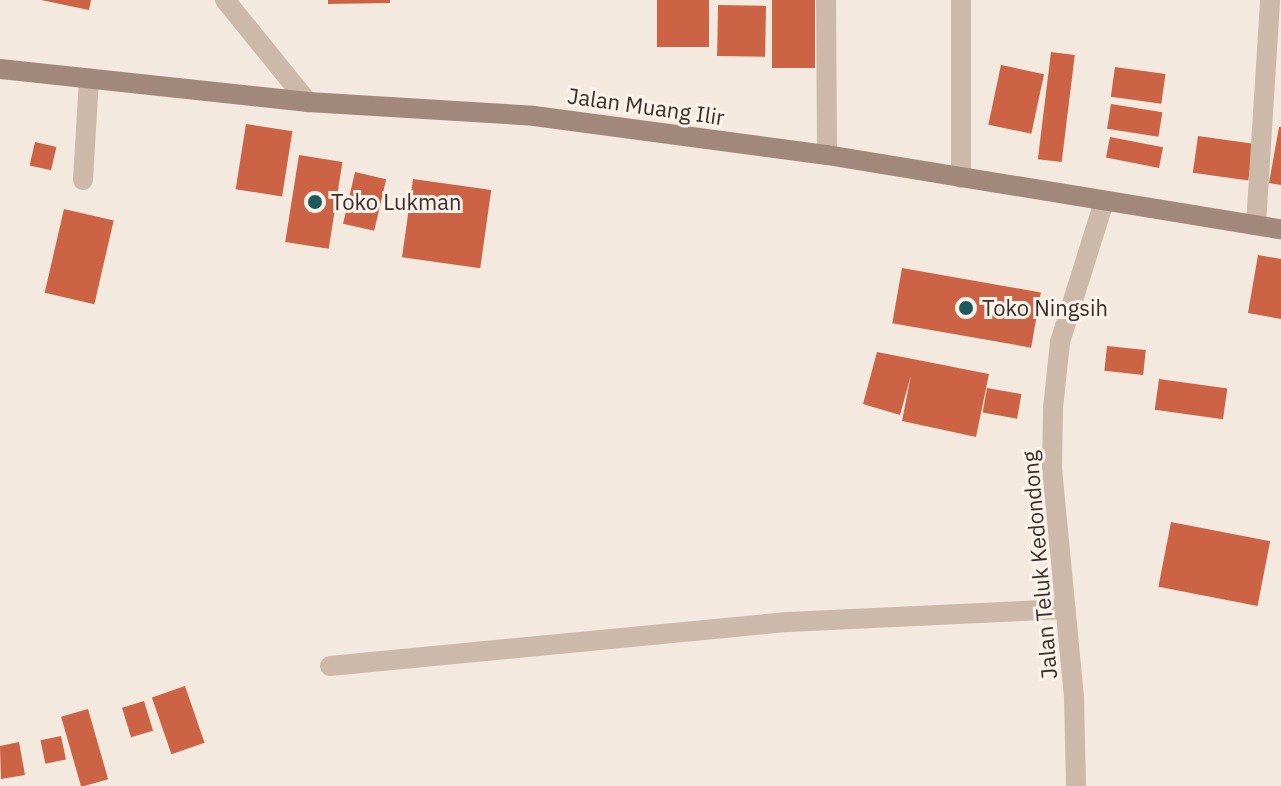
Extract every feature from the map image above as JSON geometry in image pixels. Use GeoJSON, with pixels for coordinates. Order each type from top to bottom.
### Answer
{"type":"FeatureCollection","features":[{"type":"Feature","properties":{"kind":"main road","name":"Jalan Muang Ilir"},"geometry":{"type":"LineString","coordinates":[[0,69],[308,102],[534,116],[827,155],[1281,229]]}},
{"type":"Feature","properties":{"kind":"street"},"geometry":{"type":"LineString","coordinates":[[225,0],[308,102]]}},
{"type":"Feature","properties":{"kind":"street"},"geometry":{"type":"LineString","coordinates":[[826,0],[827,155]]}},
{"type":"Feature","properties":{"kind":"street"},"geometry":{"type":"LineString","coordinates":[[961,0],[961,178]]}},
{"type":"Feature","properties":{"kind":"street"},"geometry":{"type":"LineString","coordinates":[[1256,225],[1270,0]]}},
{"type":"Feature","properties":{"kind":"street"},"geometry":{"type":"LineString","coordinates":[[83,180],[89,78]]}},
{"type":"Feature","properties":{"kind":"street","name":"Jalan Teluk Kedondong"},"geometry":{"type":"LineString","coordinates":[[1076,786],[1066,609],[1052,468],[1053,408],[1060,342],[1104,202]]}},
{"type":"Feature","properties":{"kind":"street"},"geometry":{"type":"LineString","coordinates":[[330,666],[788,622],[1066,609]]}},
{"type":"Feature","properties":{"kind":"building"},"geometry":{"type":"Polygon","coordinates":[[[41,0],[91,0],[89,10],[41,0]]]}},
{"type":"Feature","properties":{"kind":"building"},"geometry":{"type":"Polygon","coordinates":[[[328,0],[390,0],[390,3],[328,4],[328,0]]]}},
{"type":"Feature","properties":{"kind":"building"},"geometry":{"type":"Polygon","coordinates":[[[657,0],[709,0],[709,47],[657,47],[657,0]]]}},
{"type":"Feature","properties":{"kind":"building"},"geometry":{"type":"Polygon","coordinates":[[[772,0],[815,0],[815,68],[772,68],[772,0]]]}},
{"type":"Feature","properties":{"kind":"building"},"geometry":{"type":"Polygon","coordinates":[[[718,5],[766,6],[765,57],[717,56],[718,5]]]}},
{"type":"Feature","properties":{"kind":"building"},"geometry":{"type":"Polygon","coordinates":[[[1051,52],[1075,55],[1062,162],[1038,159],[1051,52]]]}},
{"type":"Feature","properties":{"kind":"building"},"geometry":{"type":"Polygon","coordinates":[[[1001,65],[1044,74],[1031,134],[988,125],[1001,65]]]}},
{"type":"Feature","properties":{"kind":"building"},"geometry":{"type":"Polygon","coordinates":[[[1115,67],[1166,74],[1161,104],[1111,97],[1115,67]]]}},
{"type":"Feature","properties":{"kind":"building"},"geometry":{"type":"Polygon","coordinates":[[[1111,104],[1162,112],[1158,137],[1107,129],[1111,104]]]}},
{"type":"Feature","properties":{"kind":"building"},"geometry":{"type":"Polygon","coordinates":[[[246,124],[292,131],[282,197],[236,189],[246,124]]]}},
{"type":"Feature","properties":{"kind":"building"},"geometry":{"type":"Polygon","coordinates":[[[1281,127],[1281,185],[1269,183],[1281,127]]]}},
{"type":"Feature","properties":{"kind":"building"},"geometry":{"type":"Polygon","coordinates":[[[1198,136],[1253,144],[1248,180],[1193,173],[1198,136]]]}},
{"type":"Feature","properties":{"kind":"building"},"geometry":{"type":"Polygon","coordinates":[[[1110,137],[1163,147],[1159,168],[1106,158],[1110,137]]]}},
{"type":"Feature","properties":{"kind":"building"},"geometry":{"type":"Polygon","coordinates":[[[35,142],[56,147],[51,170],[30,165],[35,142]]]}},
{"type":"Feature","properties":{"kind":"building","name":"Toko Lukman"},"geometry":{"type":"Polygon","coordinates":[[[299,155],[342,162],[329,249],[285,242],[299,155]]]}},
{"type":"Feature","properties":{"kind":"building"},"geometry":{"type":"Polygon","coordinates":[[[355,172],[386,179],[374,231],[343,224],[355,172]]]}},
{"type":"Feature","properties":{"kind":"building"},"geometry":{"type":"Polygon","coordinates":[[[413,179],[491,190],[480,268],[402,257],[413,179]]]}},
{"type":"Feature","properties":{"kind":"building"},"geometry":{"type":"Polygon","coordinates":[[[64,209],[114,220],[94,304],[45,293],[64,209]]]}},
{"type":"Feature","properties":{"kind":"building"},"geometry":{"type":"Polygon","coordinates":[[[1258,255],[1281,259],[1281,319],[1248,313],[1258,255]]]}},
{"type":"Feature","properties":{"kind":"building","name":"Toko Ningsih"},"geometry":{"type":"Polygon","coordinates":[[[902,268],[1041,292],[1031,348],[892,323],[902,268]]]}},
{"type":"Feature","properties":{"kind":"building"},"geometry":{"type":"Polygon","coordinates":[[[1107,346],[1146,350],[1143,375],[1104,371],[1107,346]]]}},
{"type":"Feature","properties":{"kind":"building"},"geometry":{"type":"Polygon","coordinates":[[[877,352],[989,374],[976,437],[902,421],[911,375],[900,415],[863,404],[877,352]]]}},
{"type":"Feature","properties":{"kind":"building"},"geometry":{"type":"Polygon","coordinates":[[[1159,379],[1227,389],[1223,419],[1155,410],[1159,379]]]}},
{"type":"Feature","properties":{"kind":"building"},"geometry":{"type":"Polygon","coordinates":[[[987,388],[1021,394],[1017,419],[983,413],[987,388]]]}},
{"type":"Feature","properties":{"kind":"building"},"geometry":{"type":"Polygon","coordinates":[[[1171,522],[1270,541],[1258,606],[1158,587],[1171,522]]]}},
{"type":"Feature","properties":{"kind":"building"},"geometry":{"type":"Polygon","coordinates":[[[185,686],[205,743],[171,754],[152,697],[185,686]]]}},
{"type":"Feature","properties":{"kind":"building"},"geometry":{"type":"Polygon","coordinates":[[[144,701],[153,731],[131,737],[122,708],[144,701]]]}},
{"type":"Feature","properties":{"kind":"building"},"geometry":{"type":"Polygon","coordinates":[[[88,709],[108,779],[81,786],[61,717],[88,709]]]}},
{"type":"Feature","properties":{"kind":"building"},"geometry":{"type":"Polygon","coordinates":[[[61,736],[66,759],[45,764],[40,740],[61,736]]]}},
{"type":"Feature","properties":{"kind":"building"},"geometry":{"type":"Polygon","coordinates":[[[19,742],[25,775],[1,779],[0,746],[19,742]]]}},
{"type":"Feature","properties":{"kind":"place","name":"Toko Lukman"},"geometry":{"type":"Point","coordinates":[315,202]}},
{"type":"Feature","properties":{"kind":"place","name":"Toko Ningsih"},"geometry":{"type":"Point","coordinates":[966,308]}}]}
